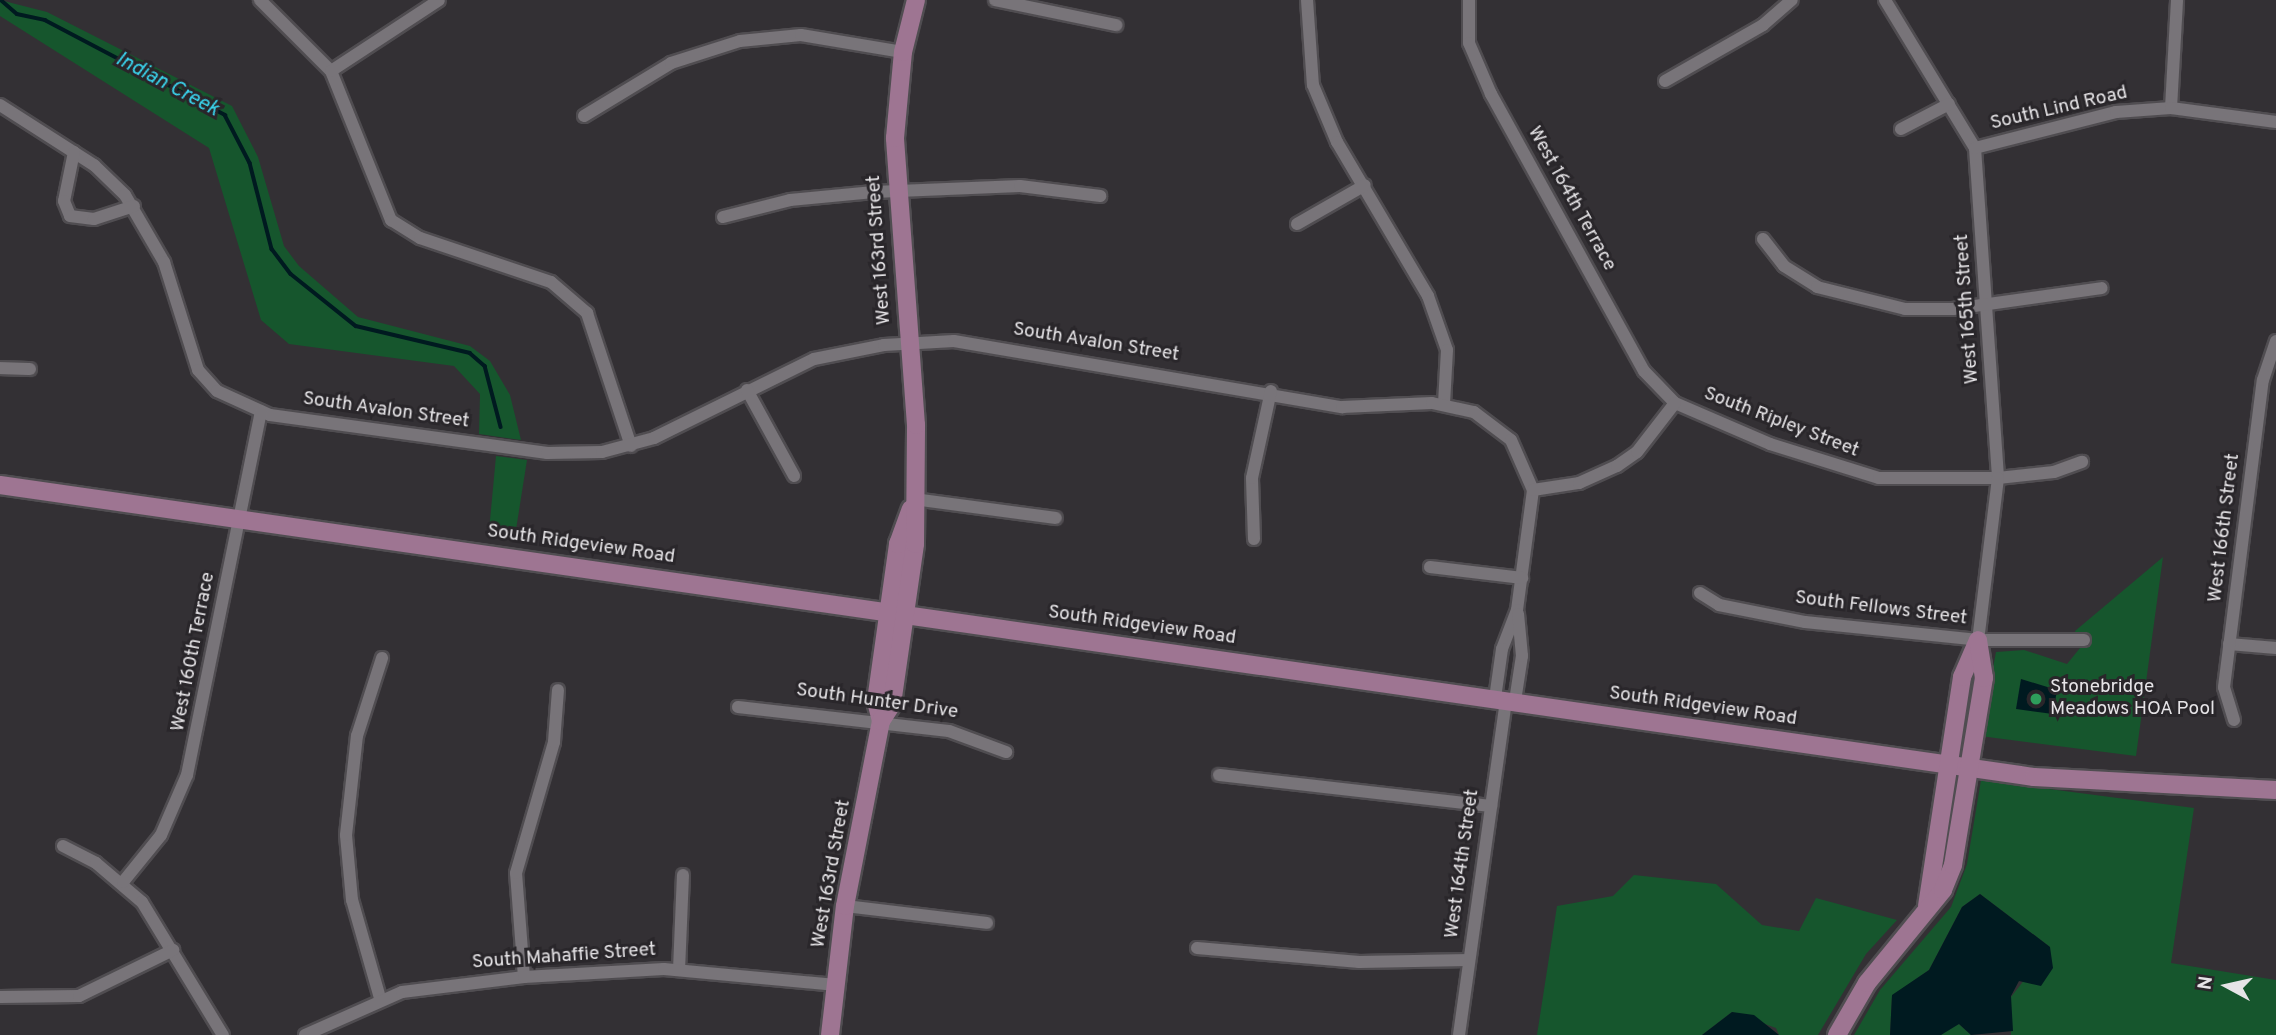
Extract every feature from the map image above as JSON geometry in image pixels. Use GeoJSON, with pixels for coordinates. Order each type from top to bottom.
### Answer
{"type":"FeatureCollection","features":[{"type":"Feature","properties":{"kind":"main road","name":"West 163rd Street"},"geometry":{"type":"LineString","coordinates":[[830,1035],[845,906],[881,721],[892,704],[897,612],[914,499],[916,425],[895,191],[903,52],[916,0]]}},
{"type":"Feature","properties":{"kind":"main road","name":"South Ridgeview Road"},"geometry":{"type":"LineString","coordinates":[[1,484],[238,516],[2034,777],[2276,790]]}},
{"type":"Feature","properties":{"kind":"main road","name":"West 165th Street"},"geometry":{"type":"LineString","coordinates":[[1927,906],[1962,677],[1978,640]]}},
{"type":"Feature","properties":{"kind":"main road","name":"West 165th Street"},"geometry":{"type":"LineString","coordinates":[[1837,1035],[1867,983],[1927,906],[1943,890],[1952,865],[1984,678],[1978,640]]}},
{"type":"Feature","properties":{"kind":"street"},"geometry":{"type":"LineString","coordinates":[[260,0],[331,71],[391,220],[420,237],[551,282],[587,313],[631,446]]}},
{"type":"Feature","properties":{"kind":"street"},"geometry":{"type":"LineString","coordinates":[[331,71],[439,0]]}},
{"type":"Feature","properties":{"kind":"street"},"geometry":{"type":"LineString","coordinates":[[995,0],[1116,26]]}},
{"type":"Feature","properties":{"kind":"street"},"geometry":{"type":"LineString","coordinates":[[1307,0],[1313,85],[1337,142],[1414,266],[1442,333],[1444,404],[1474,412],[1506,435],[1533,490],[1579,484],[1618,466],[1675,403]]}},
{"type":"Feature","properties":{"kind":"street","name":"West 164th Terrace"},"geometry":{"type":"LineString","coordinates":[[1468,0],[1469,43],[1491,94],[1644,371],[1675,403]]}},
{"type":"Feature","properties":{"kind":"street"},"geometry":{"type":"LineString","coordinates":[[1665,80],[1763,26],[1792,0]]}},
{"type":"Feature","properties":{"kind":"street","name":"West 165th Street"},"geometry":{"type":"LineString","coordinates":[[1885,0],[1975,148],[1990,305],[1998,478],[1978,640]]}},
{"type":"Feature","properties":{"kind":"street"},"geometry":{"type":"LineString","coordinates":[[2171,108],[2177,0]]}},
{"type":"Feature","properties":{"kind":"street"},"geometry":{"type":"LineString","coordinates":[[584,116],[671,63],[740,41],[801,35],[903,52]]}},
{"type":"Feature","properties":{"kind":"street"},"geometry":{"type":"LineString","coordinates":[[1901,129],[1949,104]]}},
{"type":"Feature","properties":{"kind":"street","name":"South Avalon Street"},"geometry":{"type":"LineString","coordinates":[[0,105],[74,152],[134,206],[164,262],[198,370],[217,391],[261,411],[547,453],[631,446],[747,390],[845,350],[908,343],[973,342],[1271,391],[1342,407],[1444,404]]}},
{"type":"Feature","properties":{"kind":"street","name":"South Lind Road"},"geometry":{"type":"LineString","coordinates":[[1975,148],[2116,112],[2171,108],[2276,122]]}},
{"type":"Feature","properties":{"kind":"street"},"geometry":{"type":"LineString","coordinates":[[74,152],[64,201],[70,216],[94,219],[134,206]]}},
{"type":"Feature","properties":{"kind":"street"},"geometry":{"type":"LineString","coordinates":[[1297,224],[1365,185]]}},
{"type":"Feature","properties":{"kind":"street"},"geometry":{"type":"LineString","coordinates":[[723,216],[790,201],[895,191],[1020,186],[1100,196]]}},
{"type":"Feature","properties":{"kind":"street"},"geometry":{"type":"LineString","coordinates":[[1763,239],[1784,266],[1858,301],[1905,309],[1990,305],[2102,288]]}},
{"type":"Feature","properties":{"kind":"street","name":"West 166th Street"},"geometry":{"type":"LineString","coordinates":[[2234,720],[2224,687],[2263,380],[2276,341]]}},
{"type":"Feature","properties":{"kind":"street"},"geometry":{"type":"LineString","coordinates":[[0,368],[30,369]]}},
{"type":"Feature","properties":{"kind":"street"},"geometry":{"type":"LineString","coordinates":[[747,390],[794,476]]}},
{"type":"Feature","properties":{"kind":"street"},"geometry":{"type":"LineString","coordinates":[[1254,539],[1252,478],[1271,391]]}},
{"type":"Feature","properties":{"kind":"street","name":"South Ripley Street"},"geometry":{"type":"LineString","coordinates":[[1675,403],[1770,444],[1879,478],[1998,478],[2054,472],[2082,461]]}},
{"type":"Feature","properties":{"kind":"street","name":"West 160th Terrace"},"geometry":{"type":"LineString","coordinates":[[123,883],[161,835],[187,775],[219,642],[238,516],[261,411]]}},
{"type":"Feature","properties":{"kind":"street","name":"West 164th Street"},"geometry":{"type":"LineString","coordinates":[[1459,1035],[1505,699],[1502,649],[1517,610],[1533,490]]}},
{"type":"Feature","properties":{"kind":"street"},"geometry":{"type":"LineString","coordinates":[[914,499],[1056,518]]}},
{"type":"Feature","properties":{"kind":"street"},"geometry":{"type":"LineString","coordinates":[[1430,567],[1522,578]]}},
{"type":"Feature","properties":{"kind":"street","name":"South Fellows Street"},"geometry":{"type":"LineString","coordinates":[[1700,593],[1719,605],[1805,622],[1978,640],[2063,645],[2084,640]]}},
{"type":"Feature","properties":{"kind":"street","name":"West 164th Street"},"geometry":{"type":"LineString","coordinates":[[1505,699],[1522,656],[1517,610]]}},
{"type":"Feature","properties":{"kind":"street"},"geometry":{"type":"LineString","coordinates":[[2230,644],[2276,648]]}},
{"type":"Feature","properties":{"kind":"street"},"geometry":{"type":"LineString","coordinates":[[380,999],[352,900],[346,835],[357,736],[382,658]]}},
{"type":"Feature","properties":{"kind":"street"},"geometry":{"type":"LineString","coordinates":[[524,977],[518,861],[554,742],[558,690]]}},
{"type":"Feature","properties":{"kind":"street","name":"South Hunter Drive"},"geometry":{"type":"LineString","coordinates":[[738,707],[881,721],[972,735],[1006,752]]}},
{"type":"Feature","properties":{"kind":"street"},"geometry":{"type":"LineString","coordinates":[[1219,775],[1491,806]]}},
{"type":"Feature","properties":{"kind":"street"},"geometry":{"type":"LineString","coordinates":[[63,846],[123,883],[173,950],[223,1035]]}},
{"type":"Feature","properties":{"kind":"street"},"geometry":{"type":"LineString","coordinates":[[679,970],[682,876]]}},
{"type":"Feature","properties":{"kind":"street"},"geometry":{"type":"LineString","coordinates":[[845,906],[987,923]]}},
{"type":"Feature","properties":{"kind":"street"},"geometry":{"type":"LineString","coordinates":[[1196,948],[1359,962],[1469,960]]}},
{"type":"Feature","properties":{"kind":"street"},"geometry":{"type":"LineString","coordinates":[[0,997],[79,996],[173,950]]}},
{"type":"Feature","properties":{"kind":"street","name":"South Mahaffie Street"},"geometry":{"type":"LineString","coordinates":[[305,1035],[380,999],[524,977],[679,970],[836,985]]}},
{"type":"Feature","properties":{"kind":"green space"},"geometry":{"type":"Polygon","coordinates":[[[0,0],[47,12],[232,106],[258,157],[284,246],[299,266],[358,317],[470,346],[490,361],[510,395],[521,440],[479,434],[480,394],[454,366],[289,344],[261,320],[209,148],[0,16],[0,0]]]}},
{"type":"Feature","properties":{"kind":"green space"},"geometry":{"type":"Polygon","coordinates":[[[496,456],[527,460],[515,536],[489,531],[496,456]]]}},
{"type":"Feature","properties":{"kind":"green space"},"geometry":{"type":"Polygon","coordinates":[[[2163,557],[2136,756],[1980,736],[1996,652],[2024,650],[2067,664],[2080,648],[2075,631],[2163,557]]]}},
{"type":"Feature","properties":{"kind":"green space"},"geometry":{"type":"Polygon","coordinates":[[[1981,780],[2194,808],[2171,963],[2276,980],[2276,1035],[2011,1035],[2011,997],[2050,947],[1980,894],[1962,907],[1929,970],[1892,996],[1890,1035],[1854,1035],[1880,990],[1951,907],[1967,864],[1981,780]]]}},
{"type":"Feature","properties":{"kind":"green space"},"geometry":{"type":"Polygon","coordinates":[[[1634,875],[1716,884],[1762,925],[1799,931],[1816,898],[1897,920],[1866,954],[1818,1035],[1779,1035],[1776,1028],[1732,1012],[1702,1035],[1537,1035],[1557,906],[1613,896],[1634,875]]]}},
{"type":"Feature","properties":{"kind":"green space"},"geometry":{"type":"Polygon","coordinates":[[[1959,1024],[1971,1035],[1941,1035],[1943,1031],[1959,1024]]]}},
{"type":"Feature","properties":{"kind":"water","name":"Stonebridge Meadows HOA Pool"},"geometry":{"type":"Polygon","coordinates":[[[2021,679],[2057,690],[2053,714],[2016,709],[2021,679]]]}},
{"type":"Feature","properties":{"kind":"water"},"geometry":{"type":"Polygon","coordinates":[[[1980,894],[2050,947],[2053,968],[2041,986],[2019,981],[2011,996],[2013,1031],[1971,1035],[1959,1024],[1941,1035],[1890,1035],[1892,995],[1929,970],[1962,907],[1980,894]]]}},
{"type":"Feature","properties":{"kind":"water"},"geometry":{"type":"Polygon","coordinates":[[[1732,1012],[1754,1015],[1779,1035],[1702,1035],[1732,1012]]]}},
{"type":"Feature","properties":{"kind":"waterway","name":"Indian Creek"},"geometry":{"type":"LineString","coordinates":[[1,0],[17,14],[45,20],[225,115],[250,163],[272,249],[291,274],[356,326],[470,353],[485,366],[501,427]]}},
{"type":"Feature","properties":{"kind":"place","name":"Stonebridge Meadows HOA Pool"},"geometry":{"type":"Point","coordinates":[2036,699]}}]}
